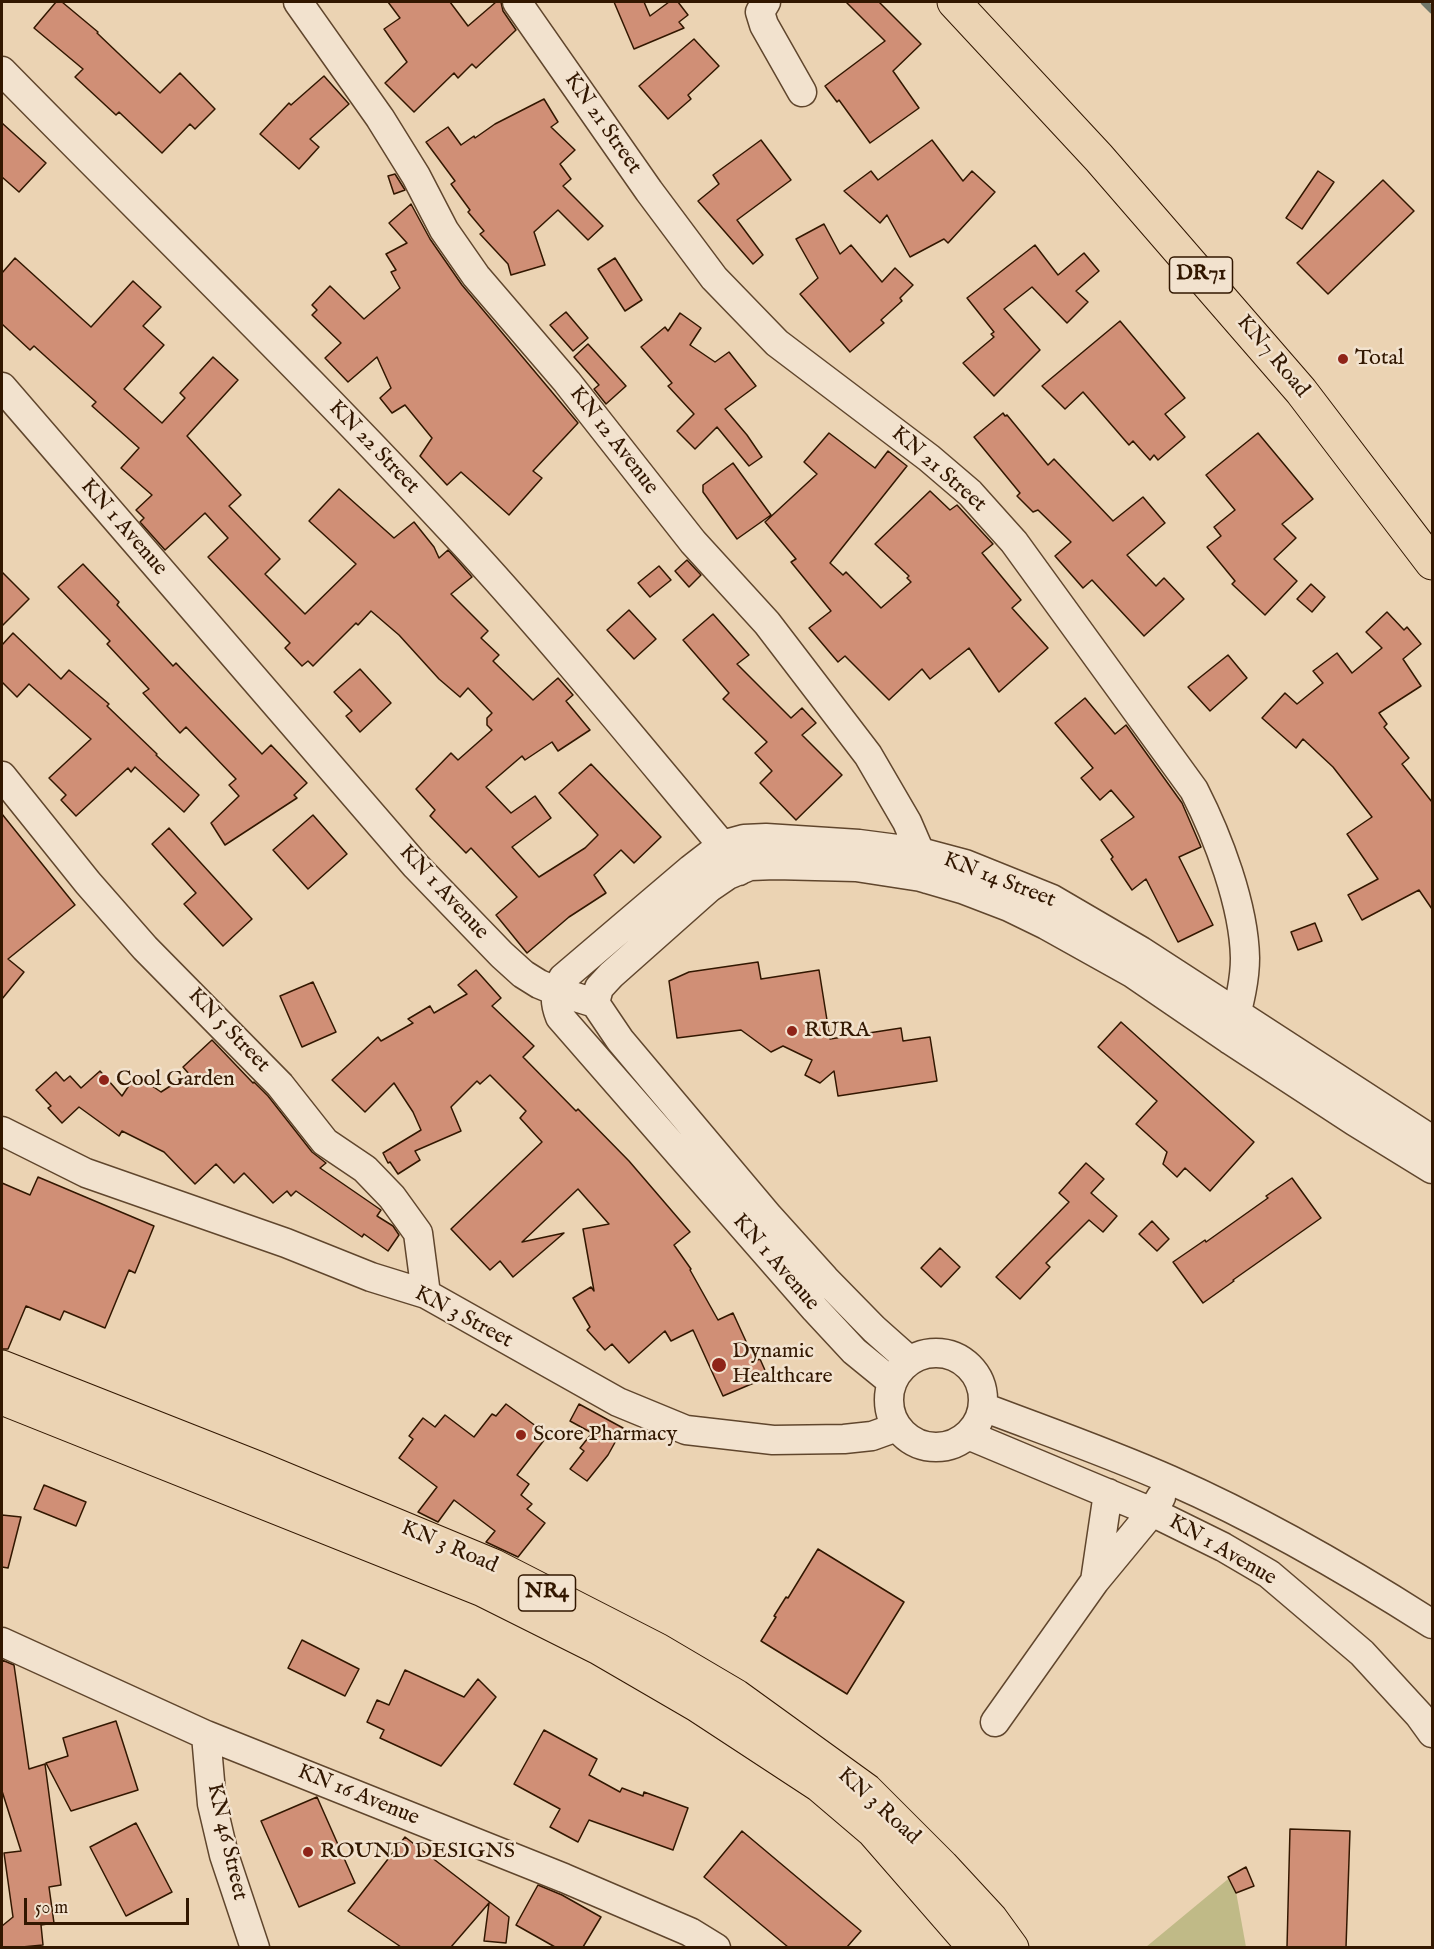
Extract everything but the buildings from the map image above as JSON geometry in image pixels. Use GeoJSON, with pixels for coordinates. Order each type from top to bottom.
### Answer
{"type":"FeatureCollection","features":[{"type":"Feature","properties":{"kind":"main road","name":"KN7 Road"},"geometry":{"type":"LineString","coordinates":[[954,2],[1099,158],[1301,391],[1432,563]]}},
{"type":"Feature","properties":{"kind":"main road","name":"KN 3 Road"},"geometry":{"type":"LineString","coordinates":[[2,1367],[258,1468],[494,1566],[658,1650],[736,1696],[866,1790],[942,1866],[991,1919],[1012,1947]]}},
{"type":"Feature","properties":{"kind":"main road","name":"KN 3 Road"},"geometry":{"type":"LineString","coordinates":[[2,1398],[483,1590],[599,1648],[697,1705],[819,1785],[873,1831],[975,1947]]}},
{"type":"Feature","properties":{"kind":"street","name":"KN 12 Avenue"},"geometry":{"type":"LineString","coordinates":[[298,2],[380,118],[416,177],[444,230],[476,276],[567,382],[679,525],[767,623],[868,754],[884,780],[924,866]]}},
{"type":"Feature","properties":{"kind":"street","name":"KN 21 Street"},"geometry":{"type":"LineString","coordinates":[[517,2],[649,191],[714,278],[777,343],[929,458],[970,493],[1014,542],[1194,790],[1212,825],[1232,887],[1240,921],[1245,957],[1233,1027]]}},
{"type":"Feature","properties":{"kind":"street"},"geometry":{"type":"LineString","coordinates":[[766,2],[760,12],[764,25],[802,92]]}},
{"type":"Feature","properties":{"kind":"street","name":"KN 22 Street"},"geometry":{"type":"LineString","coordinates":[[2,71],[348,421],[471,551],[589,686],[722,845],[739,871]]}},
{"type":"Feature","properties":{"kind":"street","name":"KN 1 Avenue"},"geometry":{"type":"LineString","coordinates":[[2,387],[416,866],[502,956],[523,974],[556,991],[555,999],[560,1017],[815,1309],[854,1351],[901,1371]]}},
{"type":"Feature","properties":{"kind":"street","name":"KN 5 Street"},"geometry":{"type":"LineString","coordinates":[[2,776],[88,883],[145,948],[280,1086],[325,1142],[365,1169],[392,1197],[418,1233],[426,1294]]}},
{"type":"Feature","properties":{"kind":"street","name":"KN 14 Street"},"geometry":{"type":"LineString","coordinates":[[556,991],[563,978],[722,845],[744,839],[766,838],[860,844],[924,866],[1046,925],[1233,1027],[1432,1140]]}},
{"type":"Feature","properties":{"kind":"street","name":"KN 14 Street"},"geometry":{"type":"LineString","coordinates":[[595,1003],[599,988],[611,975],[709,888],[728,875],[750,866],[924,866]]}},
{"type":"Feature","properties":{"kind":"street"},"geometry":{"type":"LineString","coordinates":[[556,991],[595,1003]]}},
{"type":"Feature","properties":{"kind":"street","name":"KN 1 Avenue"},"geometry":{"type":"LineString","coordinates":[[595,1003],[620,1040],[769,1217],[825,1280],[874,1329],[901,1371]]}},
{"type":"Feature","properties":{"kind":"street","name":"KN 14 Street"},"geometry":{"type":"LineString","coordinates":[[1233,1027],[1354,1121],[1432,1169]]}},
{"type":"Feature","properties":{"kind":"street","name":"KN 3 Street"},"geometry":{"type":"LineString","coordinates":[[2,1131],[86,1173],[286,1243],[371,1277],[426,1294],[618,1402],[686,1430],[723,1436],[794,1440],[872,1436],[897,1427]]}},
{"type":"Feature","properties":{"kind":"street"},"geometry":{"type":"LineString","coordinates":[[938,1353],[953,1356],[967,1364],[977,1377],[983,1392],[983,1407],[978,1423],[968,1435],[954,1443],[938,1447],[922,1445],[908,1438],[897,1427],[890,1412],[889,1397],[901,1371],[922,1355],[938,1353]]}},
{"type":"Feature","properties":{"kind":"street","name":"KN 1 Avenue"},"geometry":{"type":"LineString","coordinates":[[983,1407],[1116,1457],[1240,1513],[1432,1624]]}},
{"type":"Feature","properties":{"kind":"street","name":"KN 1 Avenue"},"geometry":{"type":"LineString","coordinates":[[968,1435],[1152,1512],[1223,1547],[1269,1574],[1362,1653],[1419,1715],[1432,1733]]}},
{"type":"Feature","properties":{"kind":"street"},"geometry":{"type":"LineString","coordinates":[[995,1722],[1095,1581],[1152,1512],[1171,1480]]}},
{"type":"Feature","properties":{"kind":"street"},"geometry":{"type":"LineString","coordinates":[[1095,1581],[1108,1494]]}},
{"type":"Feature","properties":{"kind":"street","name":"KN 16 Avenue"},"geometry":{"type":"LineString","coordinates":[[2,1642],[206,1735],[564,1878],[690,1932],[716,1947]]}},
{"type":"Feature","properties":{"kind":"street","name":"KN 46 Street"},"geometry":{"type":"LineString","coordinates":[[206,1735],[212,1804],[221,1845],[255,1947]]}},
{"type":"Feature","properties":{"kind":"shaded area"},"geometry":{"type":"Polygon","coordinates":[[[1233,1875],[1246,1947],[1146,1947],[1233,1875]]]}},
{"type":"Feature","properties":{"kind":"waterway"},"geometry":{"type":"LineString","coordinates":[[1424,2],[1432,10]]}},
{"type":"Feature","properties":{"kind":"place","name":"Total"},"geometry":{"type":"Point","coordinates":[1343,359]}},
{"type":"Feature","properties":{"kind":"place","name":"RURA"},"geometry":{"type":"Point","coordinates":[792,1031]}},
{"type":"Feature","properties":{"kind":"place","name":"Cool Garden"},"geometry":{"type":"Point","coordinates":[104,1080]}},
{"type":"Feature","properties":{"kind":"place","name":"Dynamic Healthcare"},"geometry":{"type":"Point","coordinates":[719,1365]}},
{"type":"Feature","properties":{"kind":"place","name":"Score Pharmacy"},"geometry":{"type":"Point","coordinates":[521,1435]}},
{"type":"Feature","properties":{"kind":"place","name":"ROUND DESIGNS"},"geometry":{"type":"Point","coordinates":[308,1852]}}]}
